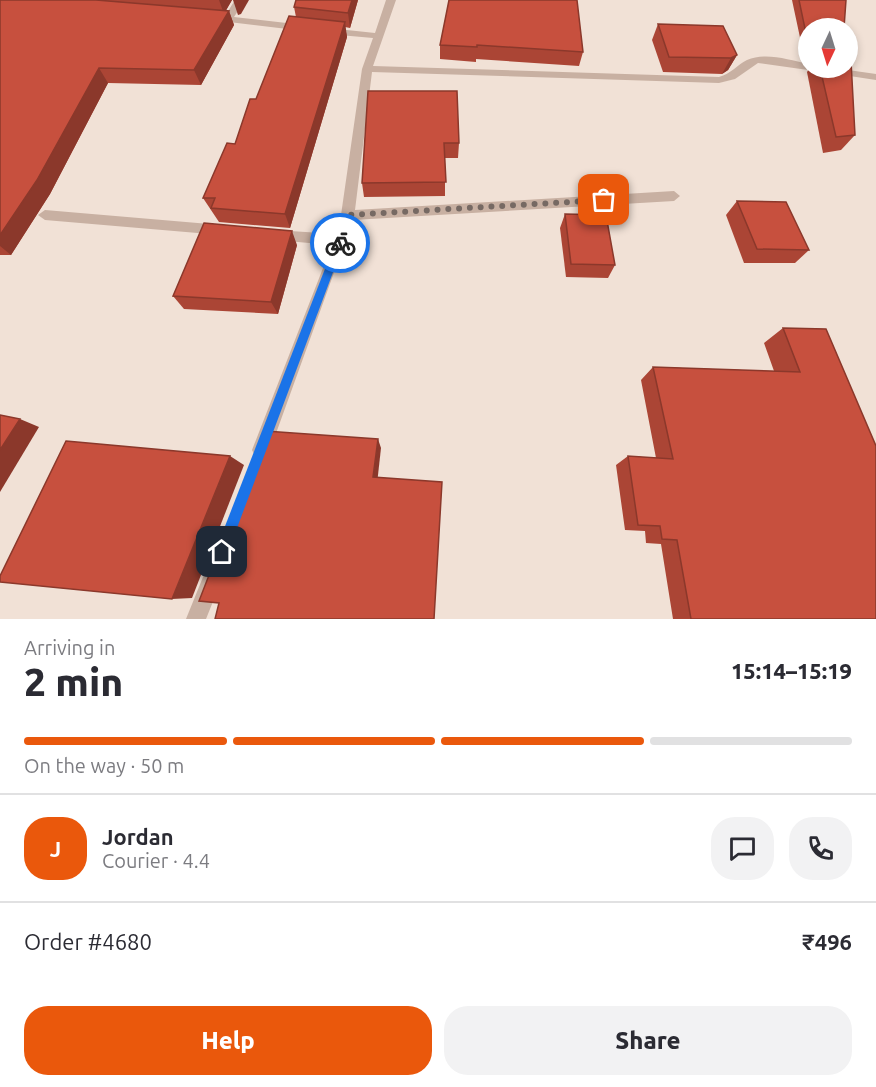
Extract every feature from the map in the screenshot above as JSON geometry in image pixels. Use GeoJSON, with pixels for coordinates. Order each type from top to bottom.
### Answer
{"type":"FeatureCollection","features":[{"type":"Feature","properties":{"kind":"street"},"geometry":{"type":"LineString","coordinates":[[227,20],[240,0]]}},
{"type":"Feature","properties":{"kind":"street"},"geometry":{"type":"LineString","coordinates":[[256,463],[341,240],[348,215],[367,69],[391,0]]}},
{"type":"Feature","properties":{"kind":"street"},"geometry":{"type":"LineString","coordinates":[[206,17],[379,36]]}},
{"type":"Feature","properties":{"kind":"street"},"geometry":{"type":"LineString","coordinates":[[367,69],[719,80],[733,78],[752,62],[764,60],[798,65]]}},
{"type":"Feature","properties":{"kind":"street"},"geometry":{"type":"LineString","coordinates":[[858,74],[876,77]]}},
{"type":"Feature","properties":{"kind":"street"},"geometry":{"type":"LineString","coordinates":[[348,215],[674,196]]}},
{"type":"Feature","properties":{"kind":"street"},"geometry":{"type":"LineString","coordinates":[[45,215],[234,231]]}},
{"type":"Feature","properties":{"kind":"street"},"geometry":{"type":"LineString","coordinates":[[258,233],[341,240]]}},
{"type":"Feature","properties":{"kind":"street"},"geometry":{"type":"LineString","coordinates":[[196,619],[213,574]]}},
{"type":"Feature","properties":{"kind":"building"},"geometry":{"type":"Polygon","coordinates":[[[0,0],[96,0],[229,11],[194,70],[99,68],[37,180],[0,235],[0,0]]]}},
{"type":"Feature","properties":{"kind":"building"},"geometry":{"type":"Polygon","coordinates":[[[296,0],[352,0],[348,13],[294,7],[296,0]]]}},
{"type":"Feature","properties":{"kind":"building"},"geometry":{"type":"Polygon","coordinates":[[[449,0],[577,0],[583,52],[477,45],[477,47],[440,45],[449,0]]]}},
{"type":"Feature","properties":{"kind":"building"},"geometry":{"type":"Polygon","coordinates":[[[799,0],[846,0],[845,18],[803,18],[799,0]]]}},
{"type":"Feature","properties":{"kind":"building"},"geometry":{"type":"Polygon","coordinates":[[[289,16],[345,22],[285,214],[211,208],[215,198],[203,198],[227,143],[235,144],[250,99],[256,99],[289,16]]]}},
{"type":"Feature","properties":{"kind":"building"},"geometry":{"type":"Polygon","coordinates":[[[658,24],[723,26],[737,55],[731,58],[669,57],[658,24]]]}},
{"type":"Feature","properties":{"kind":"building"},"geometry":{"type":"Polygon","coordinates":[[[822,78],[852,78],[855,135],[836,137],[822,78]]]}},
{"type":"Feature","properties":{"kind":"building"},"geometry":{"type":"Polygon","coordinates":[[[368,91],[457,91],[459,143],[444,143],[446,182],[362,183],[368,91]]]}},
{"type":"Feature","properties":{"kind":"building"},"geometry":{"type":"Polygon","coordinates":[[[737,201],[786,202],[809,250],[757,249],[737,201]]]}},
{"type":"Feature","properties":{"kind":"building"},"geometry":{"type":"Polygon","coordinates":[[[565,214],[606,215],[615,265],[571,264],[565,214]]]}},
{"type":"Feature","properties":{"kind":"building"},"geometry":{"type":"Polygon","coordinates":[[[204,223],[292,231],[271,302],[173,296],[204,223]]]}},
{"type":"Feature","properties":{"kind":"building"},"geometry":{"type":"Polygon","coordinates":[[[783,328],[826,329],[876,446],[876,619],[691,619],[677,540],[662,539],[660,526],[638,525],[628,456],[673,459],[653,367],[800,372],[783,328]]]}},
{"type":"Feature","properties":{"kind":"building"},"geometry":{"type":"Polygon","coordinates":[[[0,415],[20,419],[0,450],[0,415]]]}},
{"type":"Feature","properties":{"kind":"building"},"geometry":{"type":"Polygon","coordinates":[[[265,431],[378,439],[373,477],[442,482],[434,619],[215,619],[219,603],[199,601],[254,459],[257,459],[265,431]]]}},
{"type":"Feature","properties":{"kind":"building"},"geometry":{"type":"Polygon","coordinates":[[[66,441],[230,456],[172,599],[0,582],[0,576],[66,441]]]}},
{"type":"Feature","properties":{"kind":"way so far"},"geometry":{"type":"LineString","coordinates":[[340,243],[348,215],[604,200]]}},
{"type":"Feature","properties":{"kind":"route"},"geometry":{"type":"LineString","coordinates":[[222,552],[340,243]]}}]}
